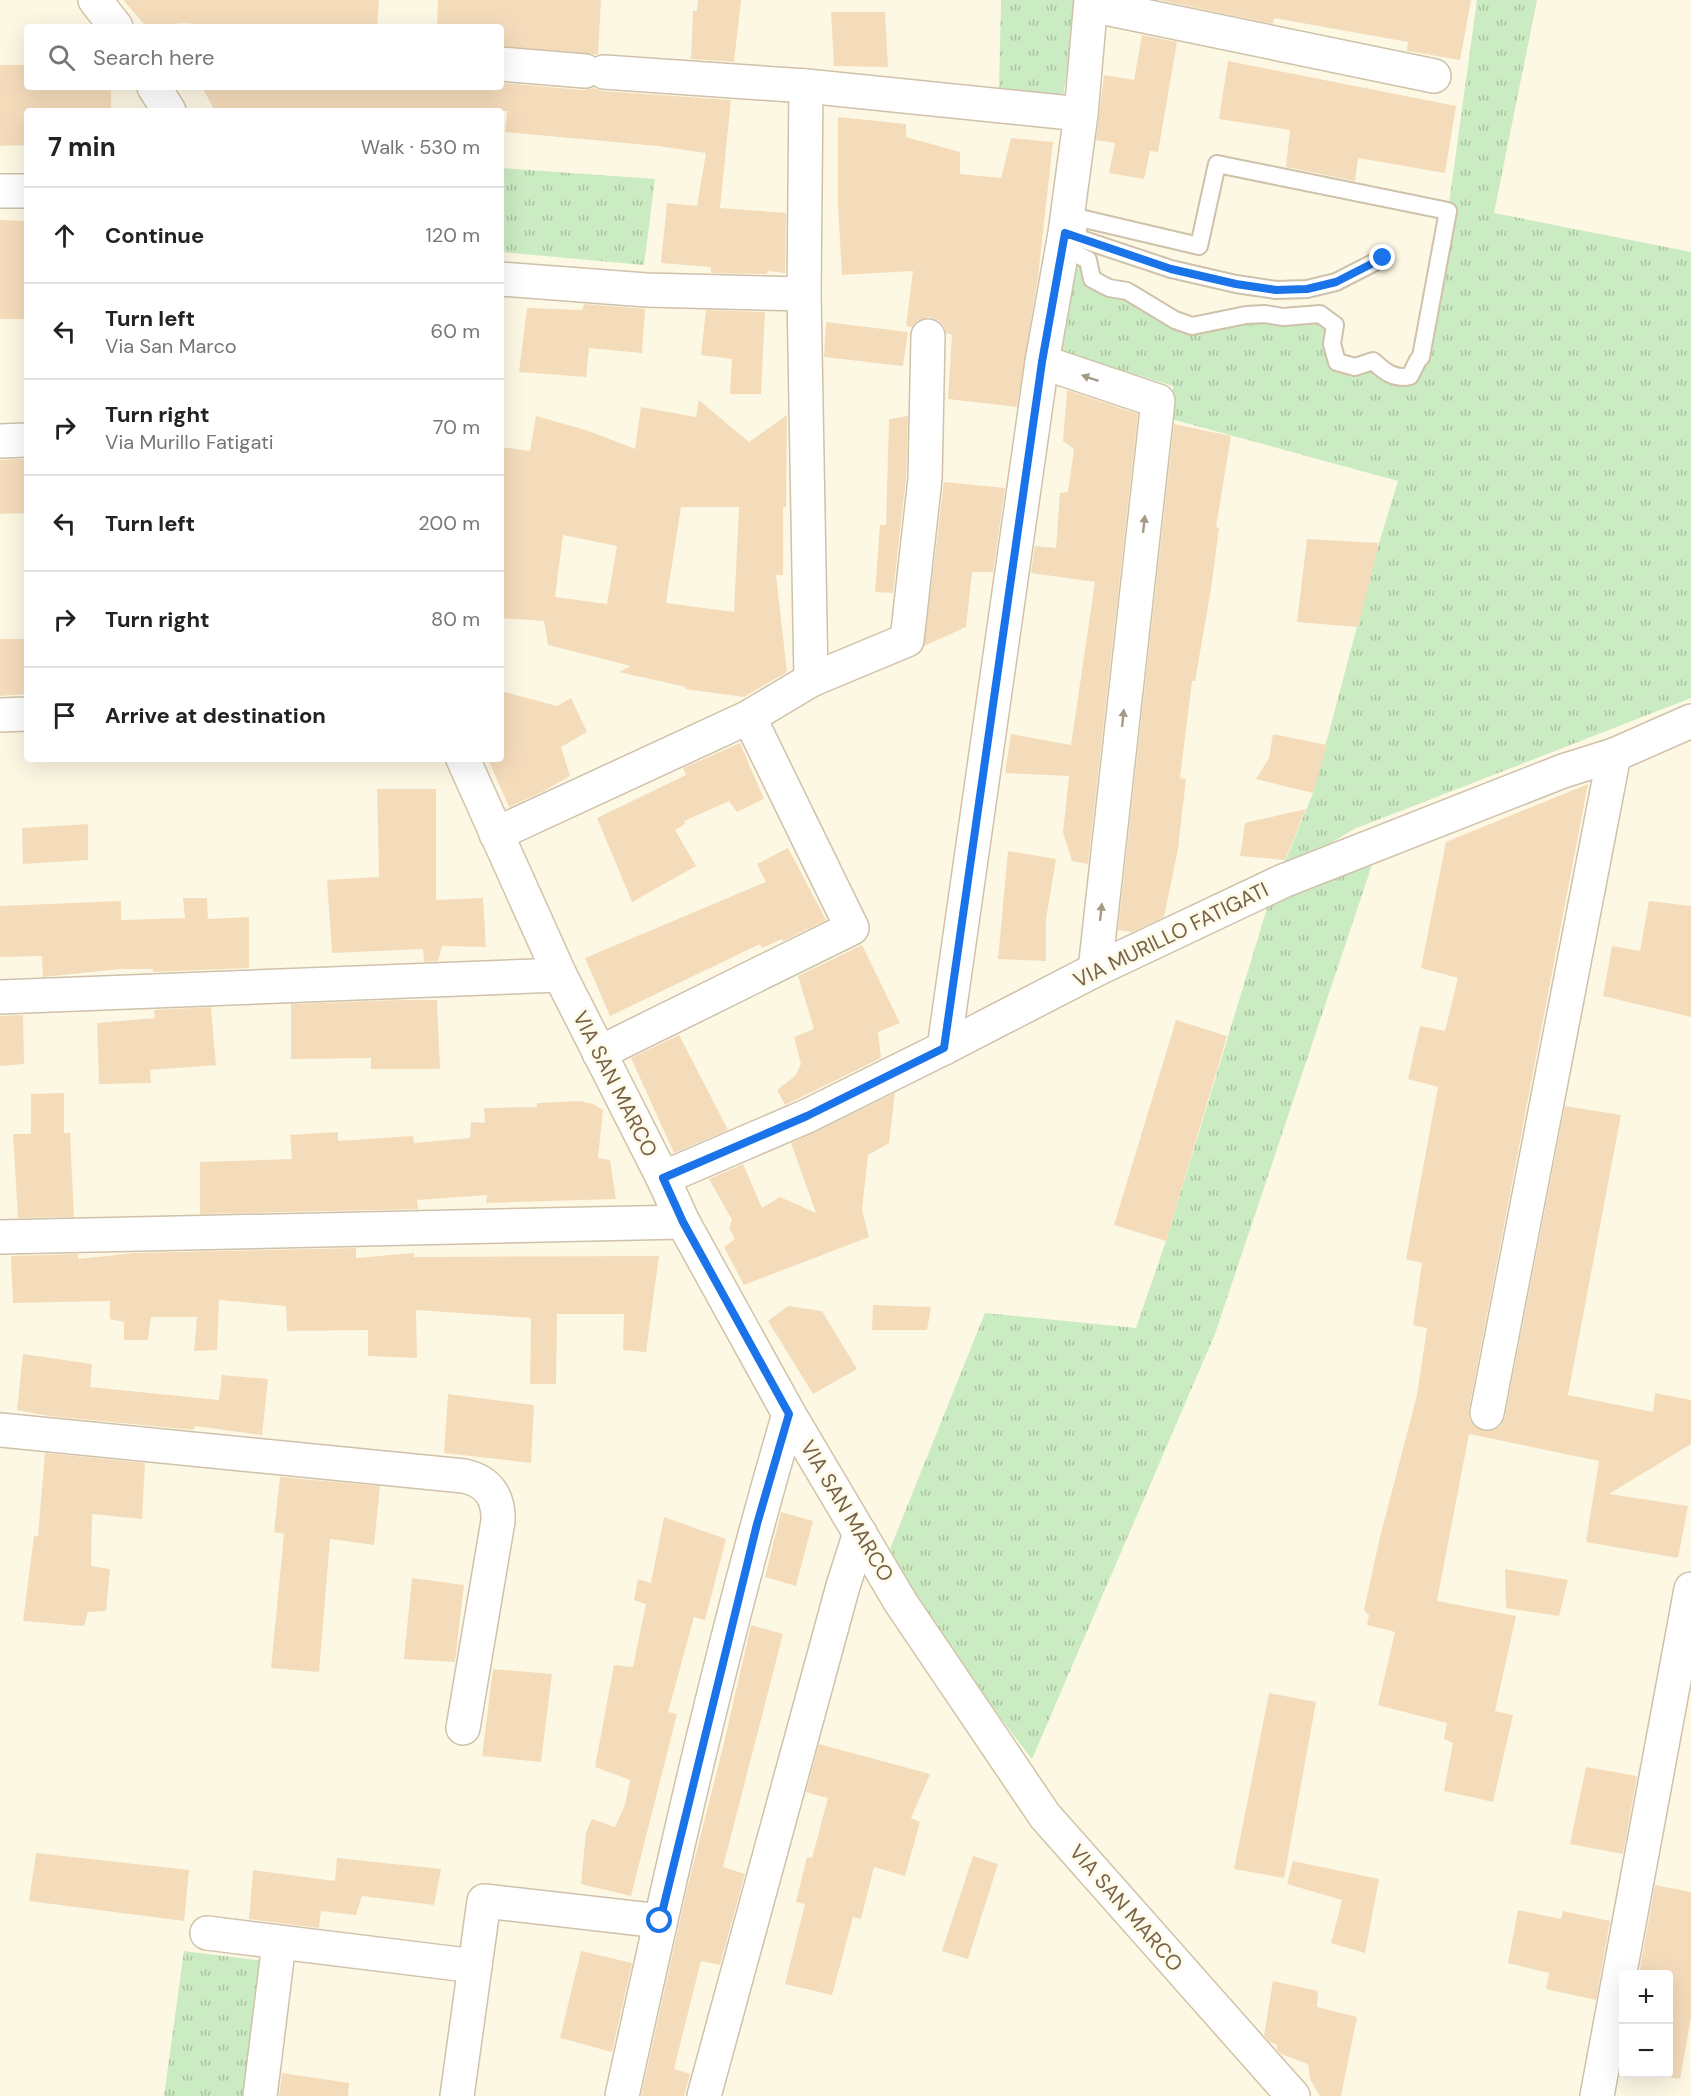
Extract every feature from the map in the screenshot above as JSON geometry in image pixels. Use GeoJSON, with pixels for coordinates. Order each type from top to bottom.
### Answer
{"type":"FeatureCollection","features":[{"type":"Feature","properties":{"kind":"street"},"geometry":{"type":"LineString","coordinates":[[94,0],[114,24]]}},
{"type":"Feature","properties":{"kind":"street"},"geometry":{"type":"LineString","coordinates":[[944,1048],[1042,362],[1065,233],[1081,114],[1091,3],[1434,76]]}},
{"type":"Feature","properties":{"kind":"street"},"geometry":{"type":"LineString","coordinates":[[504,64],[806,86],[1081,114]]}},
{"type":"Feature","properties":{"kind":"street"},"geometry":{"type":"LineString","coordinates":[[806,86],[804,294],[811,680]]}},
{"type":"Feature","properties":{"kind":"street"},"geometry":{"type":"LineString","coordinates":[[156,90],[167,108]]}},
{"type":"Feature","properties":{"kind":"street"},"geometry":{"type":"LineString","coordinates":[[0,191],[24,191]]}},
{"type":"Feature","properties":{"kind":"street"},"geometry":{"type":"LineString","coordinates":[[504,279],[646,290],[804,294]]}},
{"type":"Feature","properties":{"kind":"street"},"geometry":{"type":"LineString","coordinates":[[496,834],[749,717],[811,680],[907,640],[926,479],[928,336]]}},
{"type":"Feature","properties":{"kind":"street"},"geometry":{"type":"LineString","coordinates":[[1042,362],[1158,401],[1095,970]]}},
{"type":"Feature","properties":{"kind":"street"},"geometry":{"type":"LineString","coordinates":[[0,441],[24,440]]}},
{"type":"Feature","properties":{"kind":"street"},"geometry":{"type":"LineString","coordinates":[[0,715],[24,714]]}},
{"type":"Feature","properties":{"kind":"street"},"geometry":{"type":"LineString","coordinates":[[599,1053],[852,928],[749,717]]}},
{"type":"Feature","properties":{"kind":"street","name":"VIA MURILLO FATIGATI"},"geometry":{"type":"LineString","coordinates":[[663,1178],[807,1116],[1095,970],[1283,881],[1563,771],[1614,755],[1691,721]]}},
{"type":"Feature","properties":{"kind":"street"},"geometry":{"type":"LineString","coordinates":[[1487,1413],[1614,755]]}},
{"type":"Feature","properties":{"kind":"street","name":"VIA SAN MARCO"},"geometry":{"type":"LineString","coordinates":[[464,762],[560,975],[683,1222],[789,1414],[901,1603],[1045,1816],[1293,2096]]}},
{"type":"Feature","properties":{"kind":"street"},"geometry":{"type":"LineString","coordinates":[[0,997],[560,975]]}},
{"type":"Feature","properties":{"kind":"street"},"geometry":{"type":"LineString","coordinates":[[0,1237],[683,1222]]}},
{"type":"Feature","properties":{"kind":"street"},"geometry":{"type":"LineString","coordinates":[[622,2096],[660,1921],[757,1524],[789,1414]]}},
{"type":"Feature","properties":{"kind":"street"},"geometry":{"type":"LineString","coordinates":[[0,1430],[464,1476],[484,1483],[496,1500],[498,1521],[463,1728]]}},
{"type":"Feature","properties":{"kind":"street"},"geometry":{"type":"LineString","coordinates":[[704,2096],[843,1586],[860,1533]]}},
{"type":"Feature","properties":{"kind":"street"},"geometry":{"type":"LineString","coordinates":[[1597,2096],[1691,1589]]}},
{"type":"Feature","properties":{"kind":"street"},"geometry":{"type":"LineString","coordinates":[[457,2096],[484,1901],[660,1921]]}},
{"type":"Feature","properties":{"kind":"street"},"geometry":{"type":"LineString","coordinates":[[207,1933],[475,1966]]}},
{"type":"Feature","properties":{"kind":"street"},"geometry":{"type":"LineString","coordinates":[[260,2096],[279,1943]]}},
{"type":"Feature","properties":{"kind":"lane"},"geometry":{"type":"LineString","coordinates":[[1218,164],[1448,211],[1421,357],[1410,376],[1400,378],[1387,373],[1373,361],[1355,367],[1337,362],[1332,344],[1335,325],[1320,314],[1282,317],[1265,314],[1246,315],[1192,326],[1175,320],[1127,291],[1109,288],[1092,279],[1088,260],[1074,253],[1080,218],[1199,246],[1218,164]]}},
{"type":"Feature","properties":{"kind":"lane"},"geometry":{"type":"LineString","coordinates":[[1065,233],[1171,269],[1236,284],[1276,290],[1307,289],[1336,282],[1383,258]]}},
{"type":"Feature","properties":{"kind":"green space"},"geometry":{"type":"Polygon","coordinates":[[[1001,0],[1077,0],[1063,97],[999,90],[1001,0]]]}},
{"type":"Feature","properties":{"kind":"green space"},"geometry":{"type":"Polygon","coordinates":[[[1477,0],[1537,0],[1494,213],[1691,252],[1691,698],[1354,829],[1280,874],[1313,793],[1379,543],[1398,481],[1171,419],[1173,386],[1060,351],[1074,253],[1092,279],[1175,320],[1320,314],[1335,325],[1337,362],[1410,376],[1448,211],[1477,0]]]}},
{"type":"Feature","properties":{"kind":"green space"},"geometry":{"type":"Polygon","coordinates":[[[504,168],[655,179],[644,265],[504,252],[504,168]]]}},
{"type":"Feature","properties":{"kind":"green space"},"geometry":{"type":"Polygon","coordinates":[[[1372,865],[1215,1334],[1032,1759],[956,1657],[890,1549],[985,1313],[1136,1328],[1166,1241],[1268,905],[1372,865]]]}},
{"type":"Feature","properties":{"kind":"green space"},"geometry":{"type":"Polygon","coordinates":[[[184,1951],[263,1961],[244,2096],[164,2096],[184,1951]]]}},
{"type":"Feature","properties":{"kind":"building"},"geometry":{"type":"Polygon","coordinates":[[[123,0],[379,0],[377,24],[144,24],[123,0]]]}},
{"type":"Feature","properties":{"kind":"building"},"geometry":{"type":"Polygon","coordinates":[[[438,0],[601,0],[598,55],[504,46],[504,24],[437,24],[438,0]]]}},
{"type":"Feature","properties":{"kind":"building"},"geometry":{"type":"Polygon","coordinates":[[[698,0],[741,0],[734,62],[691,59],[693,11],[697,11],[698,0]]]}},
{"type":"Feature","properties":{"kind":"building"},"geometry":{"type":"Polygon","coordinates":[[[1159,0],[1471,0],[1460,60],[1407,51],[1408,42],[1274,18],[1273,24],[1159,0]]]}},
{"type":"Feature","properties":{"kind":"building"},"geometry":{"type":"Polygon","coordinates":[[[831,12],[885,12],[888,67],[834,66],[831,12]]]}},
{"type":"Feature","properties":{"kind":"building"},"geometry":{"type":"Polygon","coordinates":[[[1142,35],[1177,42],[1158,152],[1150,151],[1144,179],[1109,173],[1115,143],[1096,140],[1104,75],[1134,80],[1142,35]]]}},
{"type":"Feature","properties":{"kind":"building"},"geometry":{"type":"Polygon","coordinates":[[[1228,61],[1456,106],[1445,173],[1358,158],[1355,181],[1286,167],[1290,130],[1219,119],[1228,61]]]}},
{"type":"Feature","properties":{"kind":"building"},"geometry":{"type":"Polygon","coordinates":[[[0,65],[24,65],[24,90],[111,90],[111,108],[24,108],[24,145],[0,146],[0,65]]]}},
{"type":"Feature","properties":{"kind":"building"},"geometry":{"type":"Polygon","coordinates":[[[504,83],[583,90],[594,88],[603,91],[731,100],[720,208],[786,213],[785,273],[768,271],[767,274],[711,273],[711,267],[661,263],[667,203],[697,206],[706,153],[658,146],[505,132],[507,111],[504,111],[504,108],[213,108],[204,90],[504,90],[504,83]]]}},
{"type":"Feature","properties":{"kind":"building"},"geometry":{"type":"Polygon","coordinates":[[[838,117],[906,124],[906,137],[960,152],[960,174],[1001,178],[1011,138],[1053,142],[1038,277],[1017,407],[948,399],[952,335],[946,333],[944,326],[938,320],[929,317],[918,320],[912,327],[906,326],[913,271],[842,275],[838,206],[838,117]]]}},
{"type":"Feature","properties":{"kind":"building"},"geometry":{"type":"Polygon","coordinates":[[[0,220],[24,221],[24,319],[0,319],[0,220]]]}},
{"type":"Feature","properties":{"kind":"building"},"geometry":{"type":"Polygon","coordinates":[[[584,304],[645,309],[642,353],[589,348],[586,377],[519,372],[527,308],[582,310],[584,304]]]}},
{"type":"Feature","properties":{"kind":"building"},"geometry":{"type":"Polygon","coordinates":[[[706,310],[765,312],[761,394],[730,394],[732,359],[701,355],[706,310]]]}},
{"type":"Feature","properties":{"kind":"building"},"geometry":{"type":"Polygon","coordinates":[[[826,322],[908,332],[903,366],[824,357],[826,322]]]}},
{"type":"Feature","properties":{"kind":"building"},"geometry":{"type":"Polygon","coordinates":[[[1067,390],[1138,414],[1088,864],[1072,861],[1063,832],[1069,776],[1005,773],[1011,734],[1071,745],[1095,582],[1031,573],[1035,546],[1056,548],[1060,493],[1068,492],[1074,449],[1063,441],[1067,390]]]}},
{"type":"Feature","properties":{"kind":"building"},"geometry":{"type":"Polygon","coordinates":[[[699,400],[749,442],[787,415],[783,575],[776,575],[787,672],[744,697],[685,689],[686,687],[619,672],[631,666],[548,645],[544,621],[504,618],[504,447],[530,451],[536,416],[589,431],[635,449],[641,407],[696,417],[699,400]],[[681,507],[666,603],[734,612],[739,507],[681,507]],[[563,535],[555,597],[607,604],[617,546],[563,535]]]}},
{"type":"Feature","properties":{"kind":"building"},"geometry":{"type":"Polygon","coordinates":[[[908,416],[906,478],[893,593],[875,592],[880,525],[886,525],[889,419],[908,416]]]}},
{"type":"Feature","properties":{"kind":"building"},"geometry":{"type":"Polygon","coordinates":[[[1174,424],[1231,436],[1216,527],[1219,528],[1211,589],[1195,681],[1192,681],[1180,778],[1186,779],[1178,849],[1164,917],[1132,932],[1118,930],[1174,424]]]}},
{"type":"Feature","properties":{"kind":"building"},"geometry":{"type":"Polygon","coordinates":[[[24,459],[24,513],[0,514],[0,460],[24,459]]]}},
{"type":"Feature","properties":{"kind":"building"},"geometry":{"type":"Polygon","coordinates":[[[944,482],[1005,488],[993,572],[972,572],[966,627],[924,646],[944,482]]]}},
{"type":"Feature","properties":{"kind":"building"},"geometry":{"type":"Polygon","coordinates":[[[1307,539],[1379,543],[1358,627],[1297,622],[1307,539]]]}},
{"type":"Feature","properties":{"kind":"building"},"geometry":{"type":"Polygon","coordinates":[[[0,639],[24,639],[24,694],[0,696],[0,639]]]}},
{"type":"Feature","properties":{"kind":"building"},"geometry":{"type":"Polygon","coordinates":[[[504,692],[557,706],[571,698],[587,732],[561,747],[570,776],[509,807],[489,762],[504,762],[504,692]]]}},
{"type":"Feature","properties":{"kind":"building"},"geometry":{"type":"Polygon","coordinates":[[[1273,734],[1327,745],[1313,793],[1256,779],[1269,758],[1273,734]]]}},
{"type":"Feature","properties":{"kind":"building"},"geometry":{"type":"Polygon","coordinates":[[[740,743],[764,799],[737,812],[729,801],[684,821],[685,824],[675,830],[696,866],[632,902],[597,818],[686,775],[683,768],[740,743]]]}},
{"type":"Feature","properties":{"kind":"building"},"geometry":{"type":"Polygon","coordinates":[[[1588,784],[1469,1409],[1469,1419],[1475,1427],[1484,1431],[1494,1430],[1501,1426],[1505,1417],[1565,1106],[1621,1115],[1568,1395],[1653,1412],[1655,1393],[1691,1400],[1691,1444],[1609,1494],[1688,1506],[1678,1558],[1586,1542],[1599,1461],[1469,1434],[1437,1601],[1516,1616],[1495,1711],[1513,1715],[1493,1802],[1444,1791],[1453,1743],[1444,1739],[1447,1723],[1378,1705],[1395,1632],[1367,1625],[1369,1615],[1364,1610],[1380,1537],[1417,1395],[1427,1328],[1413,1325],[1422,1263],[1406,1259],[1438,1087],[1408,1079],[1420,1026],[1445,1031],[1458,978],[1421,968],[1446,842],[1588,784]]]}},
{"type":"Feature","properties":{"kind":"building"},"geometry":{"type":"Polygon","coordinates":[[[377,789],[436,789],[436,900],[483,898],[486,947],[442,946],[438,961],[424,962],[423,949],[332,953],[327,880],[379,877],[377,789]]]}},
{"type":"Feature","properties":{"kind":"building"},"geometry":{"type":"Polygon","coordinates":[[[1306,809],[1285,860],[1240,856],[1245,823],[1306,809]]]}},
{"type":"Feature","properties":{"kind":"building"},"geometry":{"type":"Polygon","coordinates":[[[88,824],[88,860],[23,864],[22,828],[88,824]]]}},
{"type":"Feature","properties":{"kind":"building"},"geometry":{"type":"Polygon","coordinates":[[[788,848],[826,920],[783,941],[782,939],[762,948],[760,944],[610,1016],[585,958],[766,882],[757,864],[788,848]]]}},
{"type":"Feature","properties":{"kind":"building"},"geometry":{"type":"Polygon","coordinates":[[[1008,851],[1056,859],[1046,919],[1046,961],[998,959],[1008,851]]]}},
{"type":"Feature","properties":{"kind":"building"},"geometry":{"type":"Polygon","coordinates":[[[183,898],[207,898],[208,919],[249,917],[249,968],[153,972],[153,969],[121,969],[43,977],[42,956],[0,957],[0,906],[121,901],[121,920],[185,918],[183,898]]]}},
{"type":"Feature","properties":{"kind":"building"},"geometry":{"type":"Polygon","coordinates":[[[1649,901],[1691,906],[1691,1017],[1603,996],[1612,946],[1640,951],[1649,901]]]}},
{"type":"Feature","properties":{"kind":"building"},"geometry":{"type":"Polygon","coordinates":[[[862,945],[900,1023],[878,1032],[881,1058],[785,1105],[777,1090],[795,1076],[801,1064],[794,1037],[814,1029],[798,976],[862,945]]]}},
{"type":"Feature","properties":{"kind":"building"},"geometry":{"type":"Polygon","coordinates":[[[437,1000],[440,1069],[371,1069],[371,1058],[291,1059],[291,1004],[437,1000]]]}},
{"type":"Feature","properties":{"kind":"building"},"geometry":{"type":"Polygon","coordinates":[[[211,1007],[216,1065],[150,1070],[151,1083],[99,1084],[97,1023],[155,1018],[154,1010],[211,1007]]]}},
{"type":"Feature","properties":{"kind":"building"},"geometry":{"type":"Polygon","coordinates":[[[23,1015],[24,1064],[0,1066],[0,1016],[23,1015]]]}},
{"type":"Feature","properties":{"kind":"building"},"geometry":{"type":"Polygon","coordinates":[[[1176,1020],[1227,1036],[1166,1241],[1114,1225],[1176,1020]]]}},
{"type":"Feature","properties":{"kind":"building"},"geometry":{"type":"Polygon","coordinates":[[[679,1035],[728,1130],[674,1153],[631,1058],[679,1035]]]}},
{"type":"Feature","properties":{"kind":"building"},"geometry":{"type":"Polygon","coordinates":[[[64,1093],[64,1133],[70,1133],[74,1217],[18,1218],[13,1134],[31,1134],[31,1094],[64,1093]]]}},
{"type":"Feature","properties":{"kind":"building"},"geometry":{"type":"Polygon","coordinates":[[[895,1093],[889,1143],[868,1155],[862,1210],[869,1237],[744,1285],[724,1247],[735,1239],[729,1228],[732,1220],[709,1179],[743,1164],[762,1208],[780,1197],[816,1213],[791,1143],[895,1093]]]}},
{"type":"Feature","properties":{"kind":"building"},"geometry":{"type":"Polygon","coordinates":[[[580,1101],[593,1104],[603,1110],[598,1158],[610,1160],[616,1199],[486,1203],[487,1195],[417,1200],[418,1209],[200,1214],[200,1162],[292,1159],[290,1135],[338,1132],[338,1141],[413,1136],[414,1143],[470,1138],[471,1122],[485,1123],[484,1108],[537,1107],[537,1103],[580,1101]]]}},
{"type":"Feature","properties":{"kind":"building"},"geometry":{"type":"Polygon","coordinates":[[[356,1248],[356,1258],[414,1253],[414,1257],[659,1256],[646,1352],[623,1350],[624,1314],[557,1314],[556,1384],[530,1384],[531,1318],[416,1310],[417,1358],[368,1356],[368,1330],[287,1331],[286,1306],[219,1300],[217,1350],[194,1351],[197,1317],[151,1317],[148,1340],[124,1340],[124,1322],[110,1319],[110,1301],[13,1303],[11,1256],[78,1254],[78,1259],[135,1253],[356,1248]]]}},
{"type":"Feature","properties":{"kind":"building"},"geometry":{"type":"Polygon","coordinates":[[[873,1305],[931,1307],[927,1330],[872,1330],[873,1305]]]}},
{"type":"Feature","properties":{"kind":"building"},"geometry":{"type":"Polygon","coordinates":[[[788,1306],[822,1311],[857,1369],[813,1394],[768,1321],[788,1306]]]}},
{"type":"Feature","properties":{"kind":"building"},"geometry":{"type":"Polygon","coordinates":[[[23,1354],[92,1364],[90,1387],[219,1400],[222,1375],[268,1379],[262,1435],[195,1426],[194,1430],[49,1416],[17,1410],[23,1354]]]}},
{"type":"Feature","properties":{"kind":"building"},"geometry":{"type":"Polygon","coordinates":[[[448,1394],[534,1405],[531,1463],[444,1453],[448,1394]]]}},
{"type":"Feature","properties":{"kind":"building"},"geometry":{"type":"Polygon","coordinates":[[[45,1453],[145,1463],[142,1519],[92,1514],[91,1566],[110,1569],[106,1611],[88,1612],[84,1626],[23,1621],[34,1536],[38,1536],[45,1453]]]}},
{"type":"Feature","properties":{"kind":"building"},"geometry":{"type":"Polygon","coordinates":[[[280,1477],[380,1486],[374,1545],[330,1539],[319,1672],[271,1668],[284,1534],[274,1532],[280,1477]]]}},
{"type":"Feature","properties":{"kind":"building"},"geometry":{"type":"Polygon","coordinates":[[[781,1512],[813,1521],[796,1586],[765,1577],[781,1512]]]}},
{"type":"Feature","properties":{"kind":"building"},"geometry":{"type":"Polygon","coordinates":[[[664,1517],[726,1539],[705,1620],[694,1617],[668,1712],[677,1714],[631,1896],[581,1884],[586,1832],[592,1819],[615,1827],[625,1805],[630,1780],[595,1767],[614,1665],[633,1667],[646,1604],[634,1600],[638,1579],[651,1583],[664,1517]]]}},
{"type":"Feature","properties":{"kind":"building"},"geometry":{"type":"Polygon","coordinates":[[[1505,1569],[1568,1580],[1559,1616],[1506,1608],[1505,1569]]]}},
{"type":"Feature","properties":{"kind":"building"},"geometry":{"type":"Polygon","coordinates":[[[412,1578],[464,1585],[455,1662],[404,1659],[412,1578]]]}},
{"type":"Feature","properties":{"kind":"building"},"geometry":{"type":"Polygon","coordinates":[[[751,1625],[783,1634],[723,1867],[745,1874],[720,1965],[701,1961],[674,2069],[690,2074],[684,2096],[641,2096],[686,1893],[751,1625]]]}},
{"type":"Feature","properties":{"kind":"building"},"geometry":{"type":"Polygon","coordinates":[[[493,1669],[552,1674],[541,1762],[482,1756],[493,1669]]]}},
{"type":"Feature","properties":{"kind":"building"},"geometry":{"type":"Polygon","coordinates":[[[1269,1693],[1316,1702],[1284,1878],[1234,1869],[1269,1693]]]}},
{"type":"Feature","properties":{"kind":"building"},"geometry":{"type":"Polygon","coordinates":[[[819,1744],[930,1774],[911,1818],[920,1822],[905,1876],[874,1867],[861,1919],[853,1917],[832,1995],[785,1984],[805,1904],[796,1902],[807,1857],[812,1858],[828,1798],[806,1792],[819,1744]]]}},
{"type":"Feature","properties":{"kind":"building"},"geometry":{"type":"Polygon","coordinates":[[[1586,1767],[1637,1776],[1623,1854],[1570,1844],[1586,1767]]]}},
{"type":"Feature","properties":{"kind":"building"},"geometry":{"type":"Polygon","coordinates":[[[36,1853],[189,1870],[184,1921],[29,1901],[36,1853]]]}},
{"type":"Feature","properties":{"kind":"building"},"geometry":{"type":"Polygon","coordinates":[[[973,1856],[998,1864],[968,1959],[942,1951],[973,1856]]]}},
{"type":"Feature","properties":{"kind":"building"},"geometry":{"type":"Polygon","coordinates":[[[337,1858],[441,1869],[434,1905],[362,1896],[356,1915],[321,1911],[319,1928],[249,1919],[253,1870],[335,1881],[337,1858]]]}},
{"type":"Feature","properties":{"kind":"building"},"geometry":{"type":"Polygon","coordinates":[[[1293,1861],[1379,1879],[1365,1953],[1331,1943],[1342,1900],[1287,1884],[1293,1861]]]}},
{"type":"Feature","properties":{"kind":"building"},"geometry":{"type":"Polygon","coordinates":[[[1655,1885],[1691,1892],[1691,2018],[1680,2079],[1673,2078],[1673,1970],[1640,1970],[1655,1885]]]}},
{"type":"Feature","properties":{"kind":"building"},"geometry":{"type":"Polygon","coordinates":[[[1518,1910],[1561,1919],[1563,1911],[1610,1921],[1596,2000],[1546,1989],[1549,1973],[1508,1963],[1518,1910]]]}},
{"type":"Feature","properties":{"kind":"building"},"geometry":{"type":"Polygon","coordinates":[[[581,1951],[632,1963],[612,2052],[560,2038],[581,1951]]]}},
{"type":"Feature","properties":{"kind":"building"},"geometry":{"type":"Polygon","coordinates":[[[1273,1981],[1318,1991],[1317,2007],[1357,2017],[1341,2096],[1320,2096],[1310,2079],[1308,2064],[1281,2054],[1277,2050],[1277,2045],[1270,2042],[1264,2035],[1273,1981]]]}},
{"type":"Feature","properties":{"kind":"building"},"geometry":{"type":"Polygon","coordinates":[[[282,2073],[349,2083],[348,2096],[279,2096],[282,2073]]]}},
{"type":"Feature","properties":{"kind":"route"},"geometry":{"type":"LineString","coordinates":[[660,1921],[757,1524],[789,1414],[683,1222],[663,1178],[807,1116],[944,1048],[1042,362],[1065,233],[1171,269],[1236,284],[1276,290],[1307,289],[1336,282],[1383,258]]}}]}
